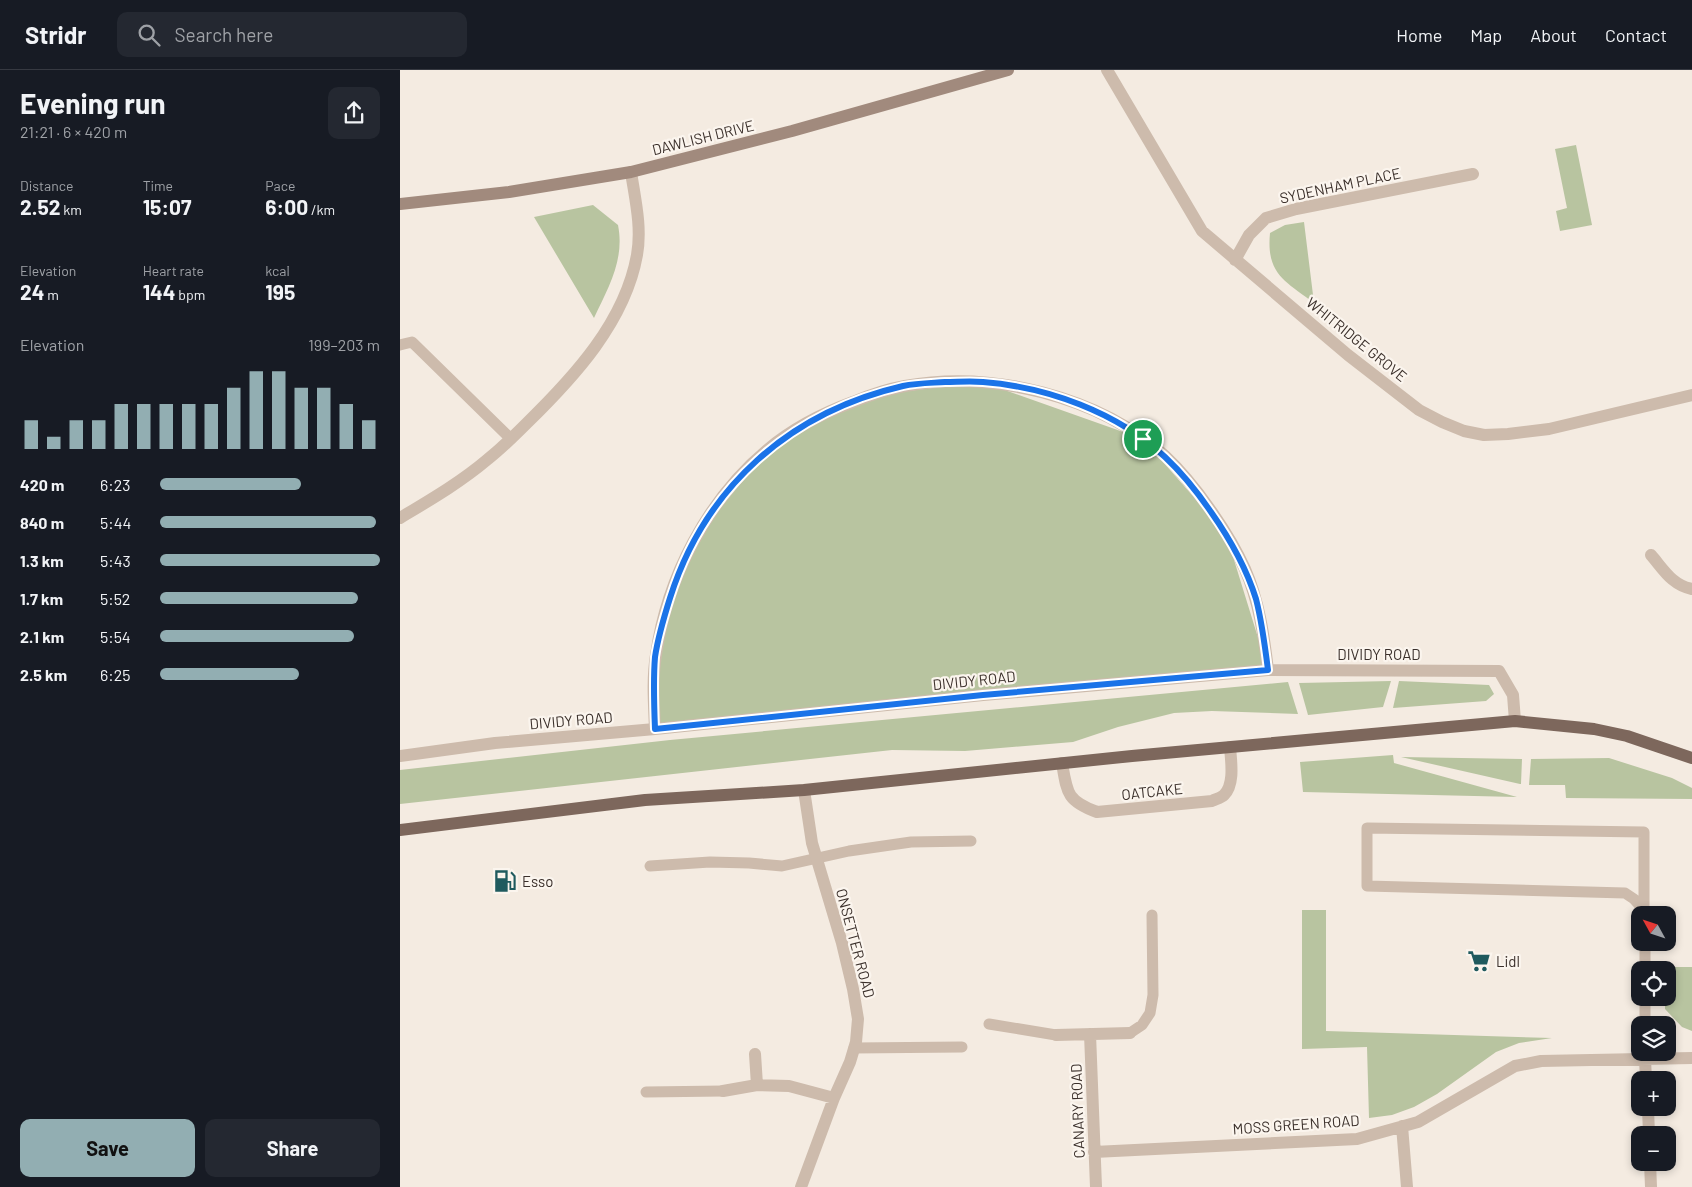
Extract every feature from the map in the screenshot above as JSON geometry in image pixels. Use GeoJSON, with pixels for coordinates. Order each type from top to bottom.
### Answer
{"type":"FeatureCollection","features":[{"type":"Feature","properties":{"kind":"main road"},"geometry":{"type":"LineString","coordinates":[[400,830],[645,800],[804,790],[1062,763],[1515,721],[1594,729],[1635,739],[1692,758]]}},
{"type":"Feature","properties":{"kind":"street","name":"DAWLISH DRIVE"},"geometry":{"type":"LineString","coordinates":[[400,204],[509,192],[630,172],[792,131],[1008,70]]}},
{"type":"Feature","properties":{"kind":"street","name":"WHITRIDGE GROVE"},"geometry":{"type":"LineString","coordinates":[[1107,70],[1202,231],[1348,355],[1419,410],[1464,431],[1484,435],[1508,434],[1549,429],[1692,395]]}},
{"type":"Feature","properties":{"kind":"street"},"geometry":{"type":"LineString","coordinates":[[400,518],[441,493],[488,460],[544,406],[600,341],[616,313],[629,283],[637,254],[638,221],[630,172]]}},
{"type":"Feature","properties":{"kind":"street","name":"SYDENHAM PLACE"},"geometry":{"type":"LineString","coordinates":[[1235,260],[1249,235],[1266,218],[1296,209],[1473,174]]}},
{"type":"Feature","properties":{"kind":"street"},"geometry":{"type":"LineString","coordinates":[[655,729],[653,690],[656,655],[662,626],[677,578],[695,539],[718,502],[742,473],[769,449],[808,423],[866,396],[905,386],[937,382],[982,382],[1014,386],[1075,402],[1123,426],[1165,457],[1205,504],[1226,534],[1245,569],[1256,599],[1268,670]]}},
{"type":"Feature","properties":{"kind":"street"},"geometry":{"type":"LineString","coordinates":[[1651,555],[1668,575],[1681,586],[1692,589]]}},
{"type":"Feature","properties":{"kind":"street","name":"DIVIDY ROAD"},"geometry":{"type":"LineString","coordinates":[[400,756],[495,743],[655,729],[983,695],[1268,670],[1499,671],[1513,695],[1515,721]]}},
{"type":"Feature","properties":{"kind":"street","name":"OATCAKE"},"geometry":{"type":"LineString","coordinates":[[1062,763],[1066,784],[1072,799],[1084,807],[1097,812],[1212,801],[1224,795],[1230,784],[1232,769],[1230,747]]}},
{"type":"Feature","properties":{"kind":"street","name":"ONSETTER ROAD"},"geometry":{"type":"LineString","coordinates":[[802,1187],[834,1098],[850,1062],[856,1042],[858,1019],[842,943],[812,844],[804,790]]}},
{"type":"Feature","properties":{"kind":"street","name":"CANARY ROAD"},"geometry":{"type":"LineString","coordinates":[[1090,1034],[1096,1187]]}},
{"type":"Feature","properties":{"kind":"street"},"geometry":{"type":"LineString","coordinates":[[1056,1035],[1130,1034]]}},
{"type":"Feature","properties":{"kind":"street"},"geometry":{"type":"LineString","coordinates":[[755,1054],[757,1085]]}},
{"type":"Feature","properties":{"kind":"street","name":"MOSS GREEN ROAD"},"geometry":{"type":"LineString","coordinates":[[1094,1152],[1357,1139],[1418,1122],[1515,1066],[1541,1061],[1631,1057]]}},
{"type":"Feature","properties":{"kind":"street","name":"MOSS GREEN ROAD"},"geometry":{"type":"LineString","coordinates":[[1676,1057],[1692,1058]]}},
{"type":"Feature","properties":{"kind":"street"},"geometry":{"type":"LineString","coordinates":[[723,1091],[757,1085],[789,1086],[834,1098]]}},
{"type":"Feature","properties":{"kind":"street"},"geometry":{"type":"LineString","coordinates":[[1402,1126],[1407,1187]]}},
{"type":"Feature","properties":{"kind":"street"},"geometry":{"type":"LineString","coordinates":[[1650,1171],[1651,1187]]}},
{"type":"Feature","properties":{"kind":"lane"},"geometry":{"type":"LineString","coordinates":[[400,345],[412,342],[511,439]]}},
{"type":"Feature","properties":{"kind":"lane"},"geometry":{"type":"LineString","coordinates":[[1367,828],[1644,832],[1644,912],[1634,899],[1625,893],[1367,886],[1367,828]]}},
{"type":"Feature","properties":{"kind":"lane"},"geometry":{"type":"LineString","coordinates":[[650,866],[710,862],[749,862],[782,866],[816,858],[911,842],[971,841]]}},
{"type":"Feature","properties":{"kind":"lane"},"geometry":{"type":"LineString","coordinates":[[1130,1034],[1142,1025],[1150,1013],[1153,995],[1152,915]]}},
{"type":"Feature","properties":{"kind":"lane"},"geometry":{"type":"LineString","coordinates":[[989,1024],[1056,1035]]}},
{"type":"Feature","properties":{"kind":"lane"},"geometry":{"type":"LineString","coordinates":[[854,1048],[962,1047]]}},
{"type":"Feature","properties":{"kind":"lane"},"geometry":{"type":"LineString","coordinates":[[646,1092],[723,1091]]}},
{"type":"Feature","properties":{"kind":"green space"},"geometry":{"type":"Polygon","coordinates":[[[1576,145],[1592,225],[1560,231],[1556,211],[1567,208],[1555,149],[1576,145]]]}},
{"type":"Feature","properties":{"kind":"green space"},"geometry":{"type":"Polygon","coordinates":[[[593,205],[618,225],[620,238],[614,273],[594,318],[534,217],[593,205]]]}},
{"type":"Feature","properties":{"kind":"green space"},"geometry":{"type":"Polygon","coordinates":[[[1304,222],[1314,303],[1286,282],[1271,258],[1270,233],[1285,225],[1304,222]]]}},
{"type":"Feature","properties":{"kind":"green space"},"geometry":{"type":"Polygon","coordinates":[[[982,382],[1143,439],[1226,534],[1268,670],[655,729],[656,655],[695,539],[769,449],[866,396],[982,382]]]}},
{"type":"Feature","properties":{"kind":"green space"},"geometry":{"type":"Polygon","coordinates":[[[1391,681],[1383,707],[1308,715],[1299,683],[1391,681]]]}},
{"type":"Feature","properties":{"kind":"green space"},"geometry":{"type":"Polygon","coordinates":[[[1399,681],[1489,685],[1494,694],[1486,701],[1393,708],[1399,681]]]}},
{"type":"Feature","properties":{"kind":"green space"},"geometry":{"type":"Polygon","coordinates":[[[1288,682],[1298,714],[1212,711],[1174,713],[1118,727],[1073,742],[965,751],[892,750],[400,804],[400,770],[670,740],[1288,682]]]}},
{"type":"Feature","properties":{"kind":"green space"},"geometry":{"type":"Polygon","coordinates":[[[1393,755],[1394,763],[1517,797],[1303,792],[1300,762],[1393,755]]]}},
{"type":"Feature","properties":{"kind":"green space"},"geometry":{"type":"Polygon","coordinates":[[[1401,757],[1522,759],[1521,784],[1520,784],[1401,757]]]}},
{"type":"Feature","properties":{"kind":"green space"},"geometry":{"type":"Polygon","coordinates":[[[1609,758],[1672,778],[1692,788],[1692,799],[1566,798],[1565,785],[1529,785],[1531,759],[1609,758]]]}},
{"type":"Feature","properties":{"kind":"green space"},"geometry":{"type":"Polygon","coordinates":[[[1302,910],[1326,910],[1326,1031],[1552,1038],[1519,1043],[1496,1052],[1437,1094],[1414,1107],[1392,1115],[1369,1118],[1367,1047],[1302,1049],[1302,910]]]}},
{"type":"Feature","properties":{"kind":"green space"},"geometry":{"type":"Polygon","coordinates":[[[1676,967],[1692,967],[1692,1031],[1682,1027],[1676,1021],[1676,1016],[1672,1016],[1665,1009],[1665,1006],[1676,1006],[1676,967]]]}},
{"type":"Feature","properties":{"kind":"place","name":"Esso"},"geometry":{"type":"Point","coordinates":[505,881]}},
{"type":"Feature","properties":{"kind":"place","name":"Lidl"},"geometry":{"type":"Point","coordinates":[1479,961]}},
{"type":"Feature","properties":{"kind":"route"},"geometry":{"type":"LineString","coordinates":[[945,382],[982,382],[1014,386],[1075,402],[1123,426],[1143,439],[1165,457],[1184,477],[1226,534],[1245,569],[1256,599],[1268,670],[983,695],[655,729],[653,690],[656,655],[662,626],[677,578],[695,539],[718,502],[742,473],[769,449],[808,423],[866,396],[905,386],[945,382]]}}]}
